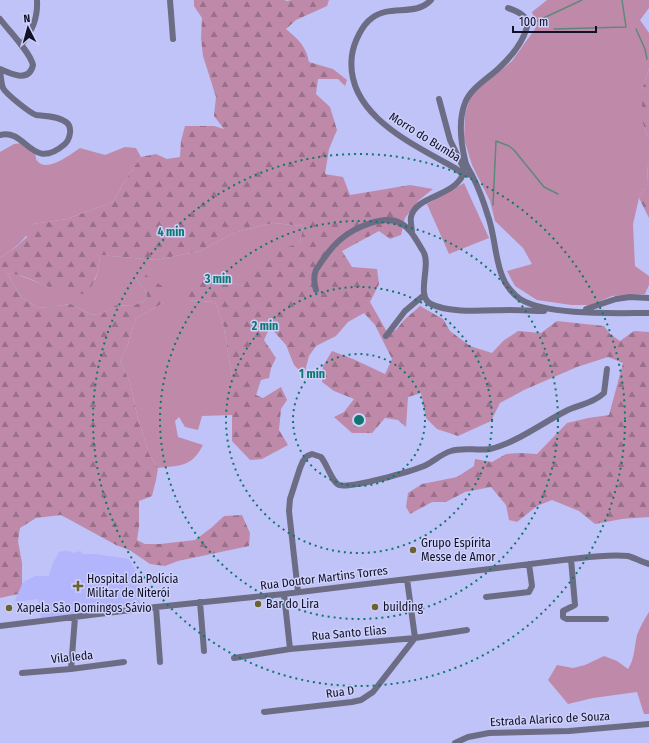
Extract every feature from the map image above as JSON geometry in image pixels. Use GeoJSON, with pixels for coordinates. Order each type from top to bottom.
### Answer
{"type":"FeatureCollection","features":[{"type":"Feature","properties":{"kind":"street"},"geometry":{"type":"LineString","coordinates":[[21,44],[35,23],[37,15],[37,0]]}},
{"type":"Feature","properties":{"kind":"street"},"geometry":{"type":"LineString","coordinates":[[170,0],[173,39]]}},
{"type":"Feature","properties":{"kind":"street","name":"Morro do Bumba"},"geometry":{"type":"LineString","coordinates":[[431,0],[424,7],[380,14],[373,17],[366,23],[353,48],[351,65],[352,75],[359,93],[368,108],[380,121],[393,132],[467,174]]}},
{"type":"Feature","properties":{"kind":"street"},"geometry":{"type":"LineString","coordinates":[[467,174],[461,129],[462,113],[465,101],[475,89],[508,58],[523,38],[528,25],[525,17],[508,8]]}},
{"type":"Feature","properties":{"kind":"street"},"geometry":{"type":"LineString","coordinates":[[0,20],[21,44],[32,62],[31,70],[24,75],[15,76],[0,70],[2,87],[9,95],[33,114],[67,122],[70,128],[70,135],[68,141],[60,148],[42,154],[34,151],[10,134],[0,134]]}},
{"type":"Feature","properties":{"kind":"street"},"geometry":{"type":"LineString","coordinates":[[439,99],[450,140],[489,217],[503,279],[511,290],[519,298],[544,308],[577,311],[649,313]]}},
{"type":"Feature","properties":{"kind":"street"},"geometry":{"type":"LineString","coordinates":[[412,233],[410,218],[413,211],[422,203],[452,187],[467,174]]}},
{"type":"Feature","properties":{"kind":"street"},"geometry":{"type":"LineString","coordinates":[[316,290],[314,282],[316,270],[330,250],[343,237],[366,225],[385,219],[400,223],[412,233],[426,258],[424,295],[427,301],[431,304],[457,310],[544,311],[544,308]]}},
{"type":"Feature","properties":{"kind":"street"},"geometry":{"type":"LineString","coordinates":[[386,336],[405,310],[424,295]]}},
{"type":"Feature","properties":{"kind":"street"},"geometry":{"type":"LineString","coordinates":[[577,311],[591,308],[616,299],[630,297],[649,298]]}},
{"type":"Feature","properties":{"kind":"street"},"geometry":{"type":"LineString","coordinates":[[298,592],[290,504],[300,468],[307,456],[312,454],[321,457],[335,482],[339,485],[351,486],[425,466],[450,451],[490,448],[530,432],[547,421],[576,406],[599,398],[604,394],[607,369]]}},
{"type":"Feature","properties":{"kind":"street","name":"Rua Doutor Martins Torres"},"geometry":{"type":"LineString","coordinates":[[0,626],[200,602],[284,594],[570,559],[618,556],[632,557],[640,562],[649,564]]}},
{"type":"Feature","properties":{"kind":"street"},"geometry":{"type":"LineString","coordinates":[[570,559],[575,605],[563,611],[563,617],[566,619],[606,618]]}},
{"type":"Feature","properties":{"kind":"street"},"geometry":{"type":"LineString","coordinates":[[486,597],[529,592],[532,586],[529,564]]}},
{"type":"Feature","properties":{"kind":"street"},"geometry":{"type":"LineString","coordinates":[[407,579],[415,638]]}},
{"type":"Feature","properties":{"kind":"street"},"geometry":{"type":"LineString","coordinates":[[284,594],[290,649]]}},
{"type":"Feature","properties":{"kind":"street"},"geometry":{"type":"LineString","coordinates":[[200,602],[204,652]]}},
{"type":"Feature","properties":{"kind":"street"},"geometry":{"type":"LineString","coordinates":[[156,607],[160,662]]}},
{"type":"Feature","properties":{"kind":"street"},"geometry":{"type":"LineString","coordinates":[[71,669],[75,617]]}},
{"type":"Feature","properties":{"kind":"street","name":"Rua Santo Elias"},"geometry":{"type":"LineString","coordinates":[[234,658],[290,649],[415,638],[467,630]]}},
{"type":"Feature","properties":{"kind":"street","name":"Rua D"},"geometry":{"type":"LineString","coordinates":[[264,712],[352,702],[368,697],[415,638]]}},
{"type":"Feature","properties":{"kind":"street","name":"Vila Ieda"},"geometry":{"type":"LineString","coordinates":[[22,673],[71,669],[124,662]]}},
{"type":"Feature","properties":{"kind":"street","name":"Estrada Alarico de Souza"},"geometry":{"type":"LineString","coordinates":[[455,743],[468,737],[489,733],[569,731],[649,724]]}},
{"type":"Feature","properties":{"kind":"shaded area","name":"Hospital da Polícia Militar de Niterói"},"geometry":{"type":"Polygon","coordinates":[[[68,550],[68,552],[71,551],[72,553],[81,551],[82,554],[95,554],[129,559],[136,572],[141,607],[41,619],[38,599],[15,602],[20,584],[35,576],[49,576],[53,563],[59,552],[68,550]]]}},
{"type":"Feature","properties":{"kind":"green space"},"geometry":{"type":"Polygon","coordinates":[[[194,0],[329,0],[327,6],[296,20],[286,29],[301,43],[308,56],[309,62],[333,69],[347,80],[345,86],[338,79],[318,79],[316,94],[330,107],[337,130],[329,149],[325,174],[343,177],[350,195],[410,185],[433,189],[418,201],[405,218],[401,235],[390,239],[379,231],[342,251],[352,267],[377,269],[379,284],[370,302],[387,332],[396,330],[404,320],[420,306],[443,319],[450,331],[470,346],[492,353],[503,341],[518,331],[541,333],[557,321],[604,326],[610,334],[620,341],[634,331],[649,332],[649,517],[622,519],[595,524],[579,511],[552,500],[537,506],[517,522],[509,520],[506,505],[491,487],[465,492],[446,502],[432,502],[410,514],[406,507],[408,493],[422,484],[457,477],[474,466],[475,459],[492,462],[506,454],[537,454],[567,423],[609,415],[623,363],[608,357],[577,367],[524,390],[500,403],[491,421],[458,436],[437,429],[426,418],[421,393],[408,397],[406,427],[398,420],[385,418],[372,433],[352,433],[334,417],[344,412],[354,399],[334,391],[322,382],[323,366],[332,351],[385,374],[392,359],[375,325],[364,313],[348,322],[336,336],[316,346],[309,356],[304,375],[294,365],[286,345],[270,327],[264,340],[276,358],[271,368],[269,378],[261,380],[256,395],[263,398],[281,387],[287,400],[281,409],[279,430],[288,445],[262,459],[250,460],[232,441],[232,376],[223,323],[215,302],[188,300],[184,284],[209,277],[243,286],[269,253],[300,243],[303,226],[273,223],[236,232],[200,251],[156,260],[100,255],[98,272],[88,294],[61,291],[24,277],[7,273],[22,298],[39,308],[71,304],[92,315],[103,313],[116,305],[132,306],[146,300],[147,293],[135,277],[140,271],[165,288],[165,302],[136,318],[128,344],[120,361],[130,382],[137,415],[149,454],[158,468],[152,496],[139,501],[139,527],[137,540],[145,544],[160,544],[195,540],[224,516],[242,515],[250,533],[249,546],[178,561],[165,566],[150,564],[131,551],[116,545],[61,515],[36,518],[20,528],[18,541],[22,563],[22,584],[18,594],[0,598],[0,258],[27,237],[25,234],[33,224],[67,219],[113,202],[129,174],[141,157],[156,154],[167,159],[180,157],[181,141],[185,126],[214,126],[224,129],[214,116],[216,97],[203,56],[201,38],[202,18],[194,6],[194,0]]]}},
{"type":"Feature","properties":{"kind":"green space"},"geometry":{"type":"Polygon","coordinates":[[[547,0],[649,0],[649,8],[640,20],[649,33],[649,68],[642,90],[642,121],[649,137],[649,162],[647,184],[639,198],[633,224],[635,266],[649,276],[649,285],[645,294],[612,296],[591,305],[571,305],[537,300],[515,286],[507,271],[532,264],[523,248],[495,221],[490,201],[472,165],[464,139],[465,114],[471,95],[512,61],[537,26],[532,12],[547,0]]]}},
{"type":"Feature","properties":{"kind":"green space"},"geometry":{"type":"Polygon","coordinates":[[[649,68],[649,137],[642,121],[642,90],[649,68]]]}},
{"type":"Feature","properties":{"kind":"green space"},"geometry":{"type":"Polygon","coordinates":[[[22,143],[35,152],[38,162],[45,165],[56,163],[80,148],[105,155],[125,147],[136,148],[141,157],[129,174],[113,202],[67,219],[33,224],[19,244],[0,258],[0,152],[14,144],[22,143]]]}},
{"type":"Feature","properties":{"kind":"green space"},"geometry":{"type":"Polygon","coordinates":[[[649,162],[649,218],[639,198],[647,184],[649,162]]]}},
{"type":"Feature","properties":{"kind":"green space"},"geometry":{"type":"Polygon","coordinates":[[[464,183],[489,238],[449,254],[427,204],[464,183]]]}},
{"type":"Feature","properties":{"kind":"green space"},"geometry":{"type":"Polygon","coordinates":[[[273,223],[303,226],[300,243],[243,286],[209,277],[188,300],[215,302],[223,323],[232,376],[233,415],[202,416],[198,430],[185,427],[179,417],[175,421],[178,437],[203,445],[194,458],[189,462],[179,465],[158,468],[149,454],[137,415],[130,382],[120,361],[128,344],[136,318],[165,302],[135,277],[147,293],[146,300],[132,306],[116,305],[103,313],[92,315],[71,304],[39,308],[22,298],[7,273],[16,274],[52,288],[95,280],[98,272],[100,255],[156,260],[200,251],[236,232],[273,223]]]}},
{"type":"Feature","properties":{"kind":"green space"},"geometry":{"type":"Polygon","coordinates":[[[649,612],[649,714],[644,714],[637,692],[593,698],[568,704],[548,680],[557,665],[573,668],[585,665],[604,656],[617,661],[628,669],[633,657],[637,635],[649,612]]]}},
{"type":"Feature","properties":{"kind":"waterway"},"geometry":{"type":"LineString","coordinates":[[535,22],[582,0]]}},
{"type":"Feature","properties":{"kind":"waterway"},"geometry":{"type":"LineString","coordinates":[[554,29],[626,27],[622,0]]}},
{"type":"Feature","properties":{"kind":"waterway"},"geometry":{"type":"LineString","coordinates":[[636,29],[645,49],[647,59]]}},
{"type":"Feature","properties":{"kind":"waterway"},"geometry":{"type":"LineString","coordinates":[[493,205],[496,141],[509,146],[514,150],[544,187],[558,194]]}},
{"type":"Feature","properties":{"kind":"place","name":"Grupo Espírita Messe de Amor"},"geometry":{"type":"Point","coordinates":[413,550]}},
{"type":"Feature","properties":{"kind":"place","name":"Hospital da Polícia Militar de Niterói"},"geometry":{"type":"Point","coordinates":[78,586]}},
{"type":"Feature","properties":{"kind":"place","name":"Bar do Lira"},"geometry":{"type":"Point","coordinates":[258,604]}},
{"type":"Feature","properties":{"kind":"place","name":"building"},"geometry":{"type":"Point","coordinates":[375,607]}},
{"type":"Feature","properties":{"kind":"place","name":"Xapela São Domingos Sávio"},"geometry":{"type":"Point","coordinates":[9,608]}}]}
